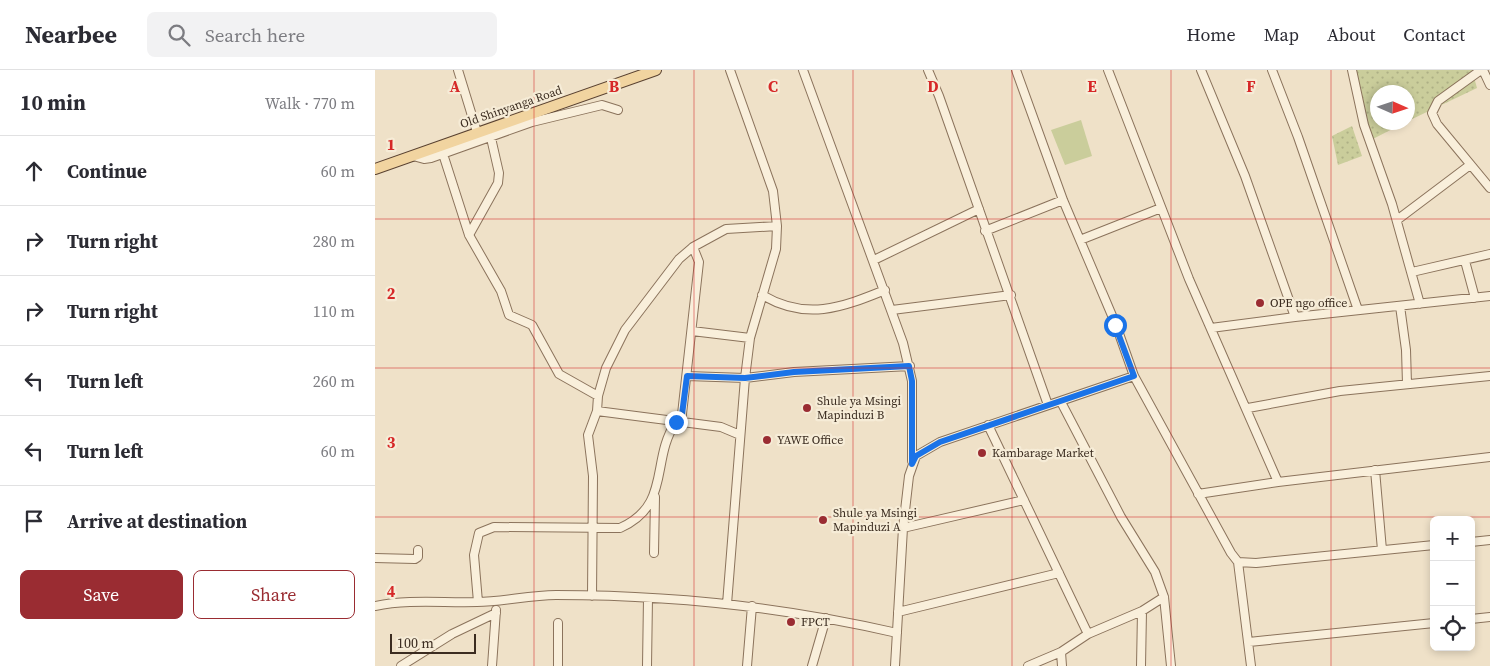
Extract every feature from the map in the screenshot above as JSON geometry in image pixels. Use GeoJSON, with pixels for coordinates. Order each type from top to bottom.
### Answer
{"type":"FeatureCollection","features":[{"type":"Feature","properties":{"kind":"main road","name":"Old Shinyanga Road"},"geometry":{"type":"LineString","coordinates":[[375,170],[477,132],[656,70]]}},
{"type":"Feature","properties":{"kind":"street"},"geometry":{"type":"LineString","coordinates":[[459,70],[477,132]]}},
{"type":"Feature","properties":{"kind":"street"},"geometry":{"type":"LineString","coordinates":[[727,604],[740,435],[750,338],[775,250],[777,226],[773,191],[730,70]]}},
{"type":"Feature","properties":{"kind":"street"},"geometry":{"type":"LineString","coordinates":[[803,70],[893,310],[912,381],[912,464],[903,528],[895,666]]}},
{"type":"Feature","properties":{"kind":"street"},"geometry":{"type":"LineString","coordinates":[[928,70],[939,96],[985,231],[1011,296],[1048,406]]}},
{"type":"Feature","properties":{"kind":"street"},"geometry":{"type":"LineString","coordinates":[[1016,70],[1063,200],[1081,240],[1134,376],[1198,494],[1238,562],[1251,666]]}},
{"type":"Feature","properties":{"kind":"street"},"geometry":{"type":"LineString","coordinates":[[1107,70],[1161,208],[1278,482]]}},
{"type":"Feature","properties":{"kind":"street"},"geometry":{"type":"LineString","coordinates":[[1201,70],[1245,176],[1295,317]]}},
{"type":"Feature","properties":{"kind":"street"},"geometry":{"type":"LineString","coordinates":[[1272,70],[1298,137],[1358,310]]}},
{"type":"Feature","properties":{"kind":"street"},"geometry":{"type":"LineString","coordinates":[[1352,70],[1364,125],[1397,220],[1421,304]]}},
{"type":"Feature","properties":{"kind":"street"},"geometry":{"type":"LineString","coordinates":[[1490,84],[1482,70],[1450,91],[1432,109],[1437,124],[1490,188]]}},
{"type":"Feature","properties":{"kind":"street"},"geometry":{"type":"LineString","coordinates":[[413,156],[423,159],[443,154],[532,122],[602,105],[618,110]]}},
{"type":"Feature","properties":{"kind":"street"},"geometry":{"type":"LineString","coordinates":[[469,235],[498,183],[499,173],[491,138]]}},
{"type":"Feature","properties":{"kind":"street"},"geometry":{"type":"LineString","coordinates":[[443,154],[469,235],[501,291],[509,315],[532,325],[559,374],[598,396]]}},
{"type":"Feature","properties":{"kind":"street"},"geometry":{"type":"LineString","coordinates":[[1397,220],[1471,164]]}},
{"type":"Feature","properties":{"kind":"street"},"geometry":{"type":"LineString","coordinates":[[985,231],[1063,200]]}},
{"type":"Feature","properties":{"kind":"street"},"geometry":{"type":"LineString","coordinates":[[1081,240],[1161,208]]}},
{"type":"Feature","properties":{"kind":"street"},"geometry":{"type":"LineString","coordinates":[[874,260],[979,209]]}},
{"type":"Feature","properties":{"kind":"street"},"geometry":{"type":"LineString","coordinates":[[592,596],[593,476],[589,435],[597,411],[598,396],[606,368],[625,330],[679,259],[693,246],[726,229],[744,226],[777,226]]}},
{"type":"Feature","properties":{"kind":"street"},"geometry":{"type":"LineString","coordinates":[[654,552],[655,495],[666,439],[679,422],[687,376],[699,262],[693,246]]}},
{"type":"Feature","properties":{"kind":"street"},"geometry":{"type":"LineString","coordinates":[[1412,272],[1490,254]]}},
{"type":"Feature","properties":{"kind":"street"},"geometry":{"type":"LineString","coordinates":[[1465,261],[1475,298]]}},
{"type":"Feature","properties":{"kind":"street"},"geometry":{"type":"LineString","coordinates":[[762,295],[790,308],[817,311],[857,302],[885,290]]}},
{"type":"Feature","properties":{"kind":"street"},"geometry":{"type":"LineString","coordinates":[[893,310],[1011,296]]}},
{"type":"Feature","properties":{"kind":"street"},"geometry":{"type":"LineString","coordinates":[[1211,328],[1490,296]]}},
{"type":"Feature","properties":{"kind":"street"},"geometry":{"type":"LineString","coordinates":[[1400,306],[1406,350],[1407,384]]}},
{"type":"Feature","properties":{"kind":"street"},"geometry":{"type":"LineString","coordinates":[[692,331],[750,338]]}},
{"type":"Feature","properties":{"kind":"street"},"geometry":{"type":"LineString","coordinates":[[687,376],[745,378],[794,372],[909,366]]}},
{"type":"Feature","properties":{"kind":"street"},"geometry":{"type":"LineString","coordinates":[[912,464],[916,456],[925,449],[988,425],[1134,376]]}},
{"type":"Feature","properties":{"kind":"street"},"geometry":{"type":"LineString","coordinates":[[1247,408],[1340,390],[1490,376]]}},
{"type":"Feature","properties":{"kind":"street"},"geometry":{"type":"LineString","coordinates":[[1061,402],[1121,517],[1155,572],[1164,597],[1171,666]]}},
{"type":"Feature","properties":{"kind":"street"},"geometry":{"type":"LineString","coordinates":[[597,411],[721,427],[740,435]]}},
{"type":"Feature","properties":{"kind":"street"},"geometry":{"type":"LineString","coordinates":[[988,425],[1087,634]]}},
{"type":"Feature","properties":{"kind":"street"},"geometry":{"type":"LineString","coordinates":[[1198,494],[1278,482],[1490,457]]}},
{"type":"Feature","properties":{"kind":"street"},"geometry":{"type":"LineString","coordinates":[[1375,470],[1382,550]]}},
{"type":"Feature","properties":{"kind":"street"},"geometry":{"type":"LineString","coordinates":[[478,602],[475,555],[479,532],[503,527],[620,528],[629,524],[644,512],[655,495]]}},
{"type":"Feature","properties":{"kind":"street"},"geometry":{"type":"LineString","coordinates":[[903,528],[1024,500]]}},
{"type":"Feature","properties":{"kind":"street"},"geometry":{"type":"LineString","coordinates":[[1475,542],[1490,540]]}},
{"type":"Feature","properties":{"kind":"street"},"geometry":{"type":"LineString","coordinates":[[1238,562],[1256,563],[1430,545]]}},
{"type":"Feature","properties":{"kind":"street"},"geometry":{"type":"LineString","coordinates":[[375,558],[415,559],[418,557],[418,550]]}},
{"type":"Feature","properties":{"kind":"street"},"geometry":{"type":"LineString","coordinates":[[898,612],[1059,574]]}},
{"type":"Feature","properties":{"kind":"street"},"geometry":{"type":"LineString","coordinates":[[375,606],[407,601],[478,602],[553,595],[648,598],[752,606],[826,618],[897,633]]}},
{"type":"Feature","properties":{"kind":"street"},"geometry":{"type":"LineString","coordinates":[[1029,666],[1061,652],[1087,634],[1142,611],[1164,597]]}},
{"type":"Feature","properties":{"kind":"street"},"geometry":{"type":"LineString","coordinates":[[647,666],[648,598]]}},
{"type":"Feature","properties":{"kind":"street"},"geometry":{"type":"LineString","coordinates":[[492,666],[496,601]]}},
{"type":"Feature","properties":{"kind":"street"},"geometry":{"type":"LineString","coordinates":[[747,666],[752,606]]}},
{"type":"Feature","properties":{"kind":"street"},"geometry":{"type":"LineString","coordinates":[[1141,666],[1142,611]]}},
{"type":"Feature","properties":{"kind":"street"},"geometry":{"type":"LineString","coordinates":[[401,666],[452,634],[496,614]]}},
{"type":"Feature","properties":{"kind":"street"},"geometry":{"type":"LineString","coordinates":[[1475,619],[1490,617]]}},
{"type":"Feature","properties":{"kind":"street"},"geometry":{"type":"LineString","coordinates":[[812,666],[826,618]]}},
{"type":"Feature","properties":{"kind":"street"},"geometry":{"type":"LineString","coordinates":[[558,623],[558,666]]}},
{"type":"Feature","properties":{"kind":"street"},"geometry":{"type":"LineString","coordinates":[[1249,642],[1430,623]]}},
{"type":"Feature","properties":{"kind":"street"},"geometry":{"type":"LineString","coordinates":[[1061,652],[1062,666]]}},
{"type":"Feature","properties":{"kind":"green space"},"geometry":{"type":"Polygon","coordinates":[[[1353,70],[1472,70],[1477,88],[1415,118],[1415,85],[1370,85],[1370,130],[1390,130],[1369,141],[1353,70]]]}},
{"type":"Feature","properties":{"kind":"green space"},"geometry":{"type":"Polygon","coordinates":[[[1081,120],[1092,156],[1065,165],[1051,130],[1081,120]]]}},
{"type":"Feature","properties":{"kind":"green space"},"geometry":{"type":"Polygon","coordinates":[[[1352,126],[1362,156],[1338,165],[1332,136],[1352,126]]]}},
{"type":"Feature","properties":{"kind":"place","name":"OPE ngo office"},"geometry":{"type":"Point","coordinates":[1260,303]}},
{"type":"Feature","properties":{"kind":"place","name":"Shule ya Msingi Mapinduzi B"},"geometry":{"type":"Point","coordinates":[807,408]}},
{"type":"Feature","properties":{"kind":"place","name":"YAWE Office"},"geometry":{"type":"Point","coordinates":[767,440]}},
{"type":"Feature","properties":{"kind":"place","name":"Kambarage Market"},"geometry":{"type":"Point","coordinates":[982,453]}},
{"type":"Feature","properties":{"kind":"place","name":"Shule ya Msingi Mapinduzi A"},"geometry":{"type":"Point","coordinates":[823,520]}},
{"type":"Feature","properties":{"kind":"place","name":"FPCT"},"geometry":{"type":"Point","coordinates":[791,622]}},
{"type":"Feature","properties":{"kind":"route"},"geometry":{"type":"LineString","coordinates":[[676,422],[681,422],[687,376],[745,378],[794,372],[909,366],[912,381],[912,464],[916,456],[925,449],[940,442],[1134,376],[1115,325]]}}]}
